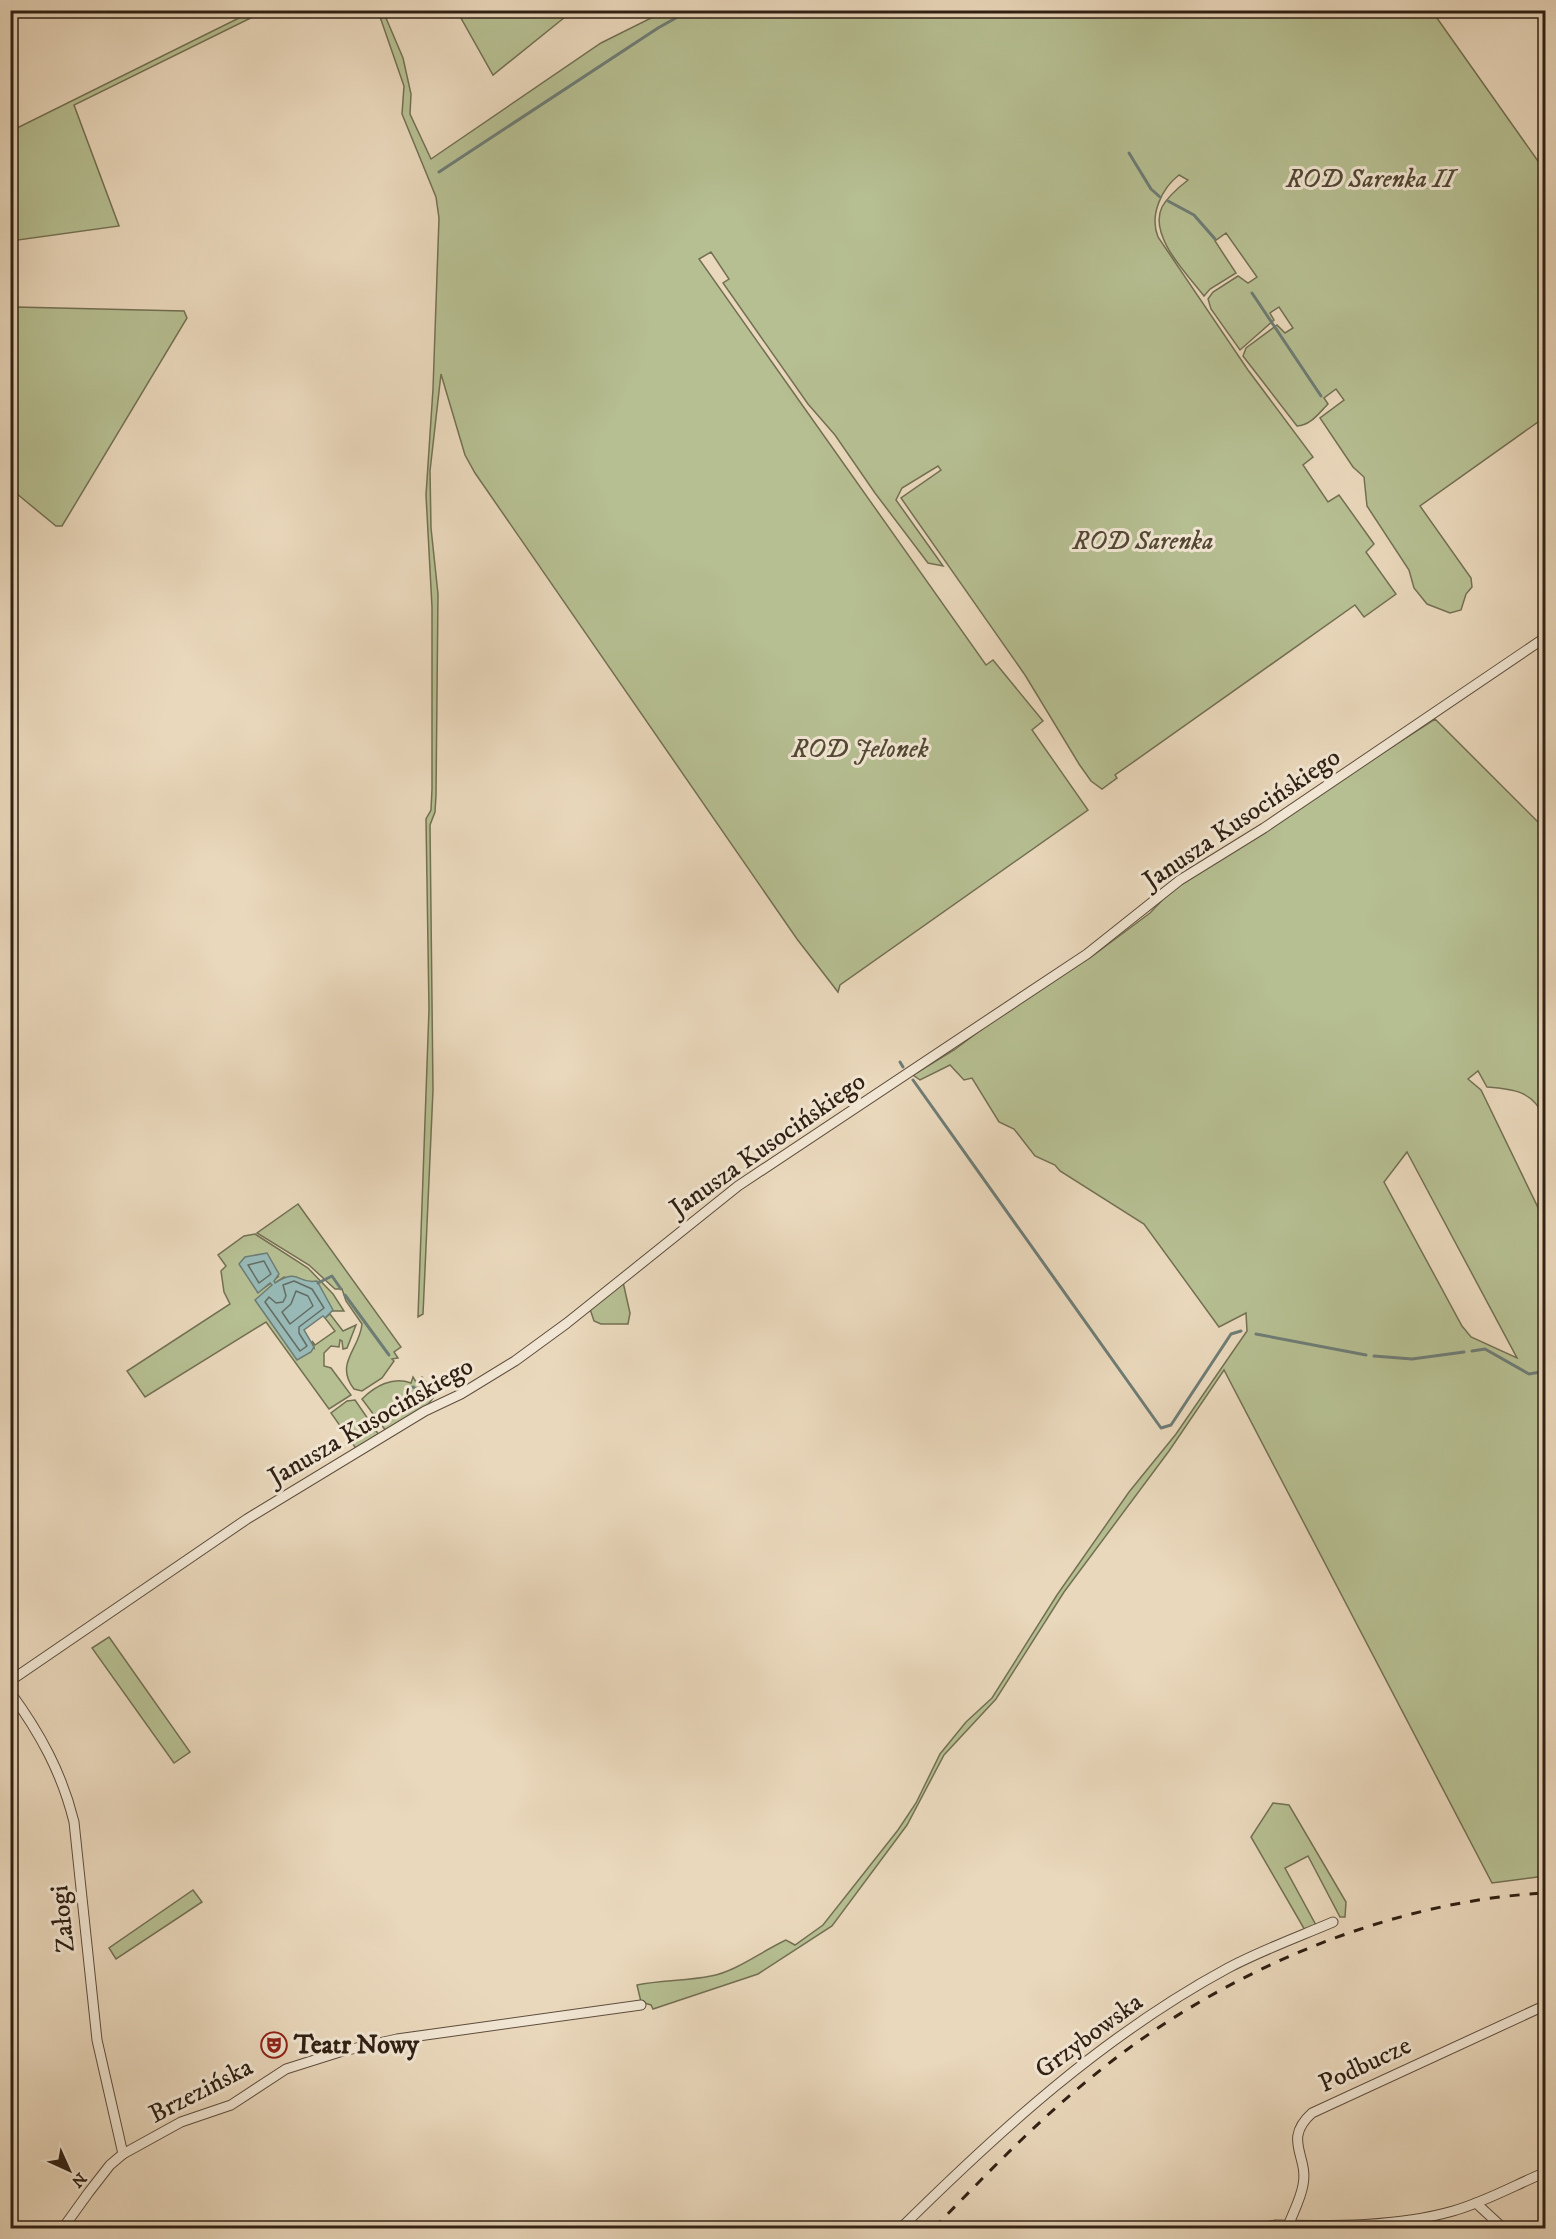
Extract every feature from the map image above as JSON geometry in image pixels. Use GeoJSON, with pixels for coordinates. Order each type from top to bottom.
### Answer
{"type":"FeatureCollection","features":[{"type":"Feature","properties":{"kind":"street","name":"Janusza Kusocińskiego"},"geometry":{"type":"LineString","coordinates":[[10,1681],[247,1519],[515,1361],[567,1323],[738,1186],[1087,954],[1180,880],[1263,828],[1545,637]]}},
{"type":"Feature","properties":{"kind":"street","name":"Załogi"},"geometry":{"type":"LineString","coordinates":[[10,1692],[42,1740],[67,1793],[74,1822],[97,2040],[123,2154]]}},
{"type":"Feature","properties":{"kind":"street","name":"Grzybowska"},"geometry":{"type":"LineString","coordinates":[[901,2229],[984,2146],[1099,2051],[1229,1968],[1333,1922]]}},
{"type":"Feature","properties":{"kind":"street","name":"Brzezińska"},"geometry":{"type":"LineString","coordinates":[[63,2229],[110,2165],[123,2154],[181,2122],[231,2105],[286,2070],[343,2051],[397,2038],[531,2022],[641,2005]]}},
{"type":"Feature","properties":{"kind":"street","name":"Podbucze"},"geometry":{"type":"LineString","coordinates":[[1288,2226],[1304,2184],[1297,2138],[1299,2128],[1312,2114],[1545,2005]]}},
{"type":"Feature","properties":{"kind":"street"},"geometry":{"type":"LineString","coordinates":[[1259,2229],[1379,2223],[1450,2212],[1545,2172]]}},
{"type":"Feature","properties":{"kind":"street"},"geometry":{"type":"LineString","coordinates":[[1476,2203],[1503,2229]]}},
{"type":"Feature","properties":{"kind":"green space"},"geometry":{"type":"Polygon","coordinates":[[[567,10],[570,13],[493,75],[457,11],[567,10]]]}},
{"type":"Feature","properties":{"kind":"green space"},"geometry":{"type":"Polygon","coordinates":[[[253,11],[265,11],[74,105],[119,226],[11,241],[11,131],[253,11]]]}},
{"type":"Feature","properties":{"kind":"green space"},"geometry":{"type":"Polygon","coordinates":[[[378,11],[383,11],[403,58],[411,94],[410,114],[431,159],[601,43],[665,11],[1432,11],[1545,171],[1545,417],[1420,506],[1471,578],[1472,587],[1466,594],[1461,610],[1450,613],[1427,604],[1414,588],[1409,570],[1367,506],[1364,477],[1353,467],[1320,418],[1344,400],[1336,389],[1324,398],[1328,404],[1318,415],[1306,424],[1297,426],[1243,356],[1246,348],[1277,325],[1285,333],[1293,328],[1279,307],[1270,313],[1274,320],[1240,350],[1211,309],[1208,299],[1213,292],[1238,276],[1248,283],[1257,277],[1226,233],[1215,241],[1236,273],[1210,289],[1204,296],[1172,255],[1160,230],[1159,218],[1167,199],[1188,180],[1179,175],[1167,187],[1156,211],[1158,237],[1248,370],[1313,457],[1303,465],[1328,502],[1339,495],[1374,544],[1366,552],[1396,594],[1364,617],[1355,605],[1115,775],[1117,778],[1102,789],[1091,781],[1079,764],[1025,675],[901,498],[941,470],[938,466],[902,488],[896,500],[943,566],[928,563],[835,435],[808,404],[723,283],[729,279],[711,252],[699,259],[986,665],[993,660],[1043,721],[1032,730],[1088,810],[840,985],[838,992],[797,939],[475,473],[465,455],[441,374],[430,471],[431,528],[438,594],[436,795],[435,812],[430,825],[433,1090],[423,1314],[418,1317],[429,1009],[426,819],[431,810],[432,789],[432,607],[426,495],[433,389],[439,218],[436,197],[402,114],[404,86],[378,11]]]}},
{"type":"Feature","properties":{"kind":"green space"},"geometry":{"type":"Polygon","coordinates":[[[10,308],[184,311],[187,318],[62,526],[56,526],[11,489],[10,308]]]}},
{"type":"Feature","properties":{"kind":"green space"},"geometry":{"type":"Polygon","coordinates":[[[1435,719],[1545,829],[1545,1118],[1534,1102],[1522,1093],[1487,1087],[1478,1071],[1468,1079],[1481,1090],[1545,1222],[1545,1876],[1492,1883],[1224,1370],[1169,1451],[1064,1592],[996,1699],[944,1755],[907,1825],[832,1926],[758,1974],[653,2009],[651,2005],[641,2002],[637,1985],[702,1978],[721,1973],[786,1940],[795,1945],[823,1925],[898,1830],[916,1803],[940,1754],[966,1722],[992,1698],[1057,1595],[1129,1492],[1176,1434],[1247,1331],[1246,1313],[1219,1327],[1144,1224],[1060,1171],[1055,1165],[1035,1156],[1014,1129],[999,1122],[972,1078],[964,1080],[950,1065],[920,1080],[913,1075],[954,1050],[1009,1009],[1091,957],[1150,913],[1174,888],[1435,719]],[[1407,1152],[1384,1182],[1462,1326],[1471,1337],[1517,1358],[1407,1152]]]}},
{"type":"Feature","properties":{"kind":"green space"},"geometry":{"type":"Polygon","coordinates":[[[298,1204],[401,1347],[394,1352],[398,1358],[392,1359],[394,1361],[382,1378],[362,1391],[354,1389],[349,1380],[347,1364],[362,1324],[346,1301],[342,1289],[335,1289],[309,1265],[257,1233],[298,1204]]]}},
{"type":"Feature","properties":{"kind":"green space"},"geometry":{"type":"Polygon","coordinates":[[[255,1234],[308,1268],[333,1294],[344,1311],[332,1311],[317,1286],[284,1277],[275,1283],[273,1281],[279,1276],[257,1293],[271,1283],[273,1286],[256,1300],[314,1348],[312,1341],[315,1345],[335,1331],[325,1318],[330,1314],[343,1331],[356,1325],[347,1348],[343,1349],[340,1340],[339,1347],[331,1346],[324,1353],[324,1366],[331,1368],[351,1395],[329,1409],[266,1322],[145,1397],[127,1371],[230,1304],[224,1292],[221,1271],[226,1266],[218,1255],[244,1236],[255,1234]]]}},
{"type":"Feature","properties":{"kind":"green space"},"geometry":{"type":"Polygon","coordinates":[[[623,1282],[630,1313],[628,1324],[601,1324],[594,1321],[590,1309],[623,1282]]]}},
{"type":"Feature","properties":{"kind":"green space"},"geometry":{"type":"Polygon","coordinates":[[[413,1377],[416,1382],[422,1377],[429,1386],[436,1380],[437,1389],[434,1397],[412,1417],[386,1431],[362,1399],[373,1390],[391,1382],[411,1383],[413,1377]]]}},
{"type":"Feature","properties":{"kind":"green space"},"geometry":{"type":"Polygon","coordinates":[[[355,1400],[379,1435],[357,1450],[331,1413],[347,1401],[355,1400]]]}},
{"type":"Feature","properties":{"kind":"green space"},"geometry":{"type":"Polygon","coordinates":[[[109,1637],[190,1752],[174,1763],[92,1648],[109,1637]]]}},
{"type":"Feature","properties":{"kind":"green space"},"geometry":{"type":"Polygon","coordinates":[[[1273,1803],[1289,1805],[1346,1902],[1345,1917],[1340,1917],[1308,1856],[1285,1868],[1317,1927],[1306,1932],[1251,1837],[1273,1803]]]}},
{"type":"Feature","properties":{"kind":"green space"},"geometry":{"type":"Polygon","coordinates":[[[193,1890],[202,1902],[116,1959],[109,1948],[193,1890]]]}},
{"type":"Feature","properties":{"kind":"water"},"geometry":{"type":"Polygon","coordinates":[[[267,1253],[279,1274],[275,1283],[289,1276],[310,1282],[317,1281],[333,1310],[325,1318],[323,1316],[304,1330],[314,1347],[311,1352],[297,1360],[255,1300],[272,1285],[270,1283],[258,1293],[239,1264],[245,1257],[267,1253]]]}},
{"type":"Feature","properties":{"kind":"waterway"},"geometry":{"type":"LineString","coordinates":[[439,172],[658,28],[690,10]]}},
{"type":"Feature","properties":{"kind":"waterway"},"geometry":{"type":"LineString","coordinates":[[1129,153],[1151,189],[1160,197]]}},
{"type":"Feature","properties":{"kind":"waterway"},"geometry":{"type":"LineString","coordinates":[[1168,201],[1194,215],[1215,239]]}},
{"type":"Feature","properties":{"kind":"waterway"},"geometry":{"type":"LineString","coordinates":[[1252,293],[1321,396]]}},
{"type":"Feature","properties":{"kind":"waterway"},"geometry":{"type":"LineString","coordinates":[[900,1062],[903,1067]]}},
{"type":"Feature","properties":{"kind":"waterway"},"geometry":{"type":"LineString","coordinates":[[913,1080],[1161,1428],[1171,1425],[1231,1334],[1241,1331]]}},
{"type":"Feature","properties":{"kind":"waterway"},"geometry":{"type":"LineString","coordinates":[[318,1283],[332,1276],[341,1289]]}},
{"type":"Feature","properties":{"kind":"waterway"},"geometry":{"type":"LineString","coordinates":[[345,1295],[389,1355]]}},
{"type":"Feature","properties":{"kind":"waterway"},"geometry":{"type":"LineString","coordinates":[[1256,1334],[1366,1355]]}},
{"type":"Feature","properties":{"kind":"waterway"},"geometry":{"type":"LineString","coordinates":[[1472,1351],[1485,1349],[1529,1374],[1546,1371]]}},
{"type":"Feature","properties":{"kind":"waterway"},"geometry":{"type":"LineString","coordinates":[[1374,1356],[1412,1359],[1464,1352]]}},
{"type":"Feature","properties":{"kind":"waterway"},"geometry":{"type":"LineString","coordinates":[[413,1387],[428,1396]]}},
{"type":"Feature","properties":{"kind":"railway"},"geometry":{"type":"LineString","coordinates":[[934,2228],[1027,2134],[1087,2081],[1136,2043],[1188,2009],[1244,1978],[1302,1951],[1362,1929],[1423,1911],[1485,1899],[1546,1893]]}},
{"type":"Feature","properties":{"kind":"place","name":"Teatr Nowy"},"geometry":{"type":"Point","coordinates":[274,2045]}},
{"type":"Feature","properties":{"kind":"park label","name":"ROD Sarenka II"},"geometry":{"type":"Point","coordinates":[1370,179]}},
{"type":"Feature","properties":{"kind":"park label","name":"ROD Sarenka"},"geometry":{"type":"Point","coordinates":[1143,541]}},
{"type":"Feature","properties":{"kind":"park label","name":"ROD Jelonek"},"geometry":{"type":"Point","coordinates":[860,749]}}]}
